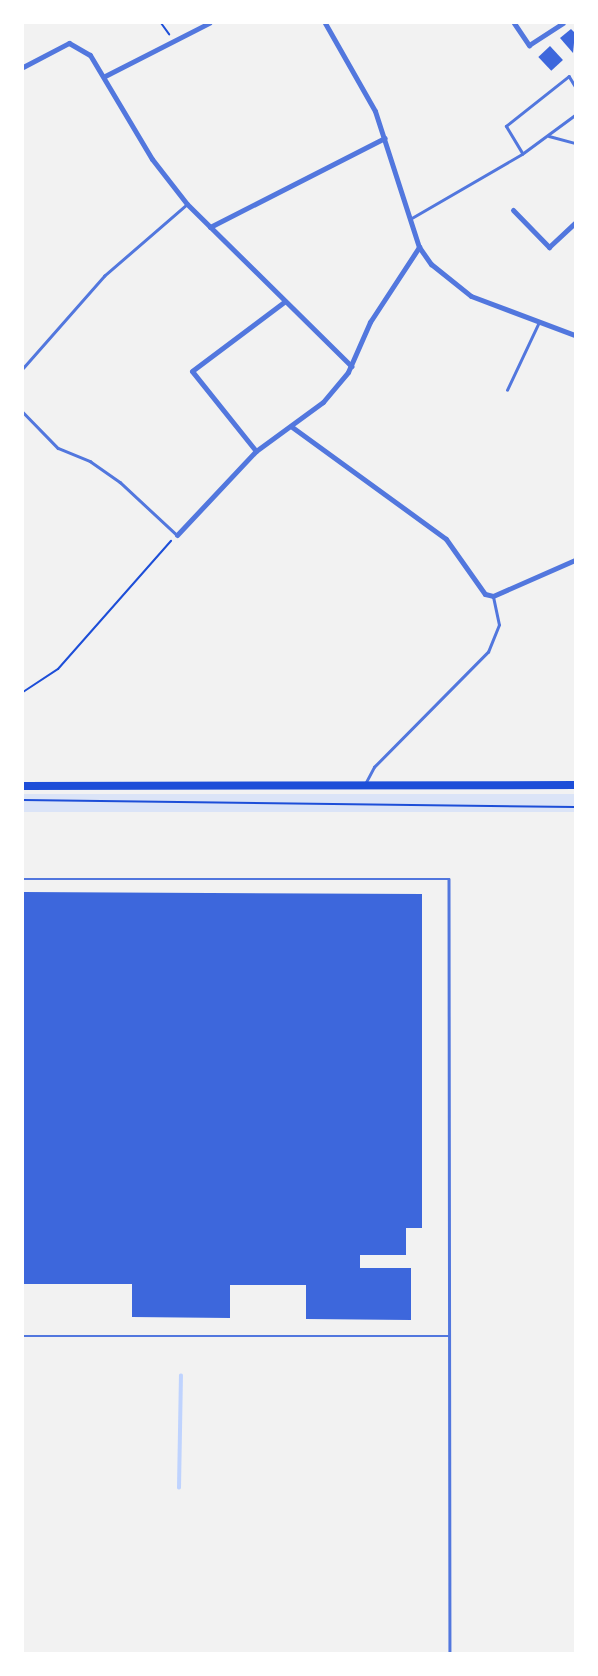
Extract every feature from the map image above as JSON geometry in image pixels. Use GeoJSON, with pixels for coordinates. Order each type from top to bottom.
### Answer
{"type":"FeatureCollection","features":[{"type":"Feature","properties":{"kind":"main road"},"geometry":{"type":"LineString","coordinates":[[23,786],[575,785]]}},
{"type":"Feature","properties":{"kind":"street"},"geometry":{"type":"LineString","coordinates":[[105,76],[209,23]]}},
{"type":"Feature","properties":{"kind":"street"},"geometry":{"type":"LineString","coordinates":[[325,23],[369,98],[385,138],[419,247],[445,278],[471,296],[575,335]]}},
{"type":"Feature","properties":{"kind":"street"},"geometry":{"type":"LineString","coordinates":[[514,23],[529,45],[563,23]]}},
{"type":"Feature","properties":{"kind":"street"},"geometry":{"type":"LineString","coordinates":[[23,67],[69,43],[90,55],[105,76],[152,159],[187,204],[351,366]]}},
{"type":"Feature","properties":{"kind":"street"},"geometry":{"type":"LineString","coordinates":[[210,228],[385,138]]}},
{"type":"Feature","properties":{"kind":"street"},"geometry":{"type":"LineString","coordinates":[[513,211],[549,247],[575,223]]}},
{"type":"Feature","properties":{"kind":"street"},"geometry":{"type":"LineString","coordinates":[[177,535],[256,451],[323,402],[351,366],[370,322],[419,247]]}},
{"type":"Feature","properties":{"kind":"street"},"geometry":{"type":"LineString","coordinates":[[256,451],[192,371],[284,302]]}},
{"type":"Feature","properties":{"kind":"street"},"geometry":{"type":"LineString","coordinates":[[292,427],[342,468],[432,527],[485,594],[493,596],[575,560]]}},
{"type":"Feature","properties":{"kind":"lane"},"geometry":{"type":"LineString","coordinates":[[522,154],[506,126],[569,76],[575,86]]}},
{"type":"Feature","properties":{"kind":"lane"},"geometry":{"type":"LineString","coordinates":[[410,219],[522,154],[575,115]]}},
{"type":"Feature","properties":{"kind":"lane"},"geometry":{"type":"LineString","coordinates":[[549,136],[575,143]]}},
{"type":"Feature","properties":{"kind":"lane"},"geometry":{"type":"LineString","coordinates":[[23,368],[104,276],[187,204]]}},
{"type":"Feature","properties":{"kind":"lane"},"geometry":{"type":"LineString","coordinates":[[507,390],[538,322]]}},
{"type":"Feature","properties":{"kind":"lane"},"geometry":{"type":"LineString","coordinates":[[23,412],[58,448],[90,461],[120,482],[177,535]]}},
{"type":"Feature","properties":{"kind":"lane"},"geometry":{"type":"LineString","coordinates":[[364,786],[374,767],[488,652],[499,625],[493,596]]}},
{"type":"Feature","properties":{"kind":"lane"},"geometry":{"type":"LineString","coordinates":[[23,879],[449,879],[450,1653]]}},
{"type":"Feature","properties":{"kind":"lane"},"geometry":{"type":"LineString","coordinates":[[23,1336],[449,1336]]}},
{"type":"Feature","properties":{"kind":"path"},"geometry":{"type":"LineString","coordinates":[[161,23],[174,41]]}},
{"type":"Feature","properties":{"kind":"path"},"geometry":{"type":"LineString","coordinates":[[23,692],[58,669],[177,535]]}},
{"type":"Feature","properties":{"kind":"path"},"geometry":{"type":"LineString","coordinates":[[23,800],[575,807]]}},
{"type":"Feature","properties":{"kind":"shaded area"},"geometry":{"type":"Polygon","coordinates":[[[23,794],[575,794],[575,812],[23,812],[23,794]]]}},
{"type":"Feature","properties":{"kind":"building"},"geometry":{"type":"Polygon","coordinates":[[[571,29],[575,33],[573,53],[560,38],[571,29]]]}},
{"type":"Feature","properties":{"kind":"building"},"geometry":{"type":"Polygon","coordinates":[[[550,46],[563,60],[551,71],[538,57],[550,46]]]}},
{"type":"Feature","properties":{"kind":"building"},"geometry":{"type":"Polygon","coordinates":[[[23,892],[422,894],[422,1228],[406,1228],[406,1255],[360,1255],[360,1268],[411,1268],[411,1320],[306,1319],[306,1285],[230,1285],[230,1318],[132,1317],[132,1284],[23,1284],[23,892]]]}},
{"type":"Feature","properties":{"kind":"waterway"},"geometry":{"type":"LineString","coordinates":[[179,1488],[181,1376]]}}]}
